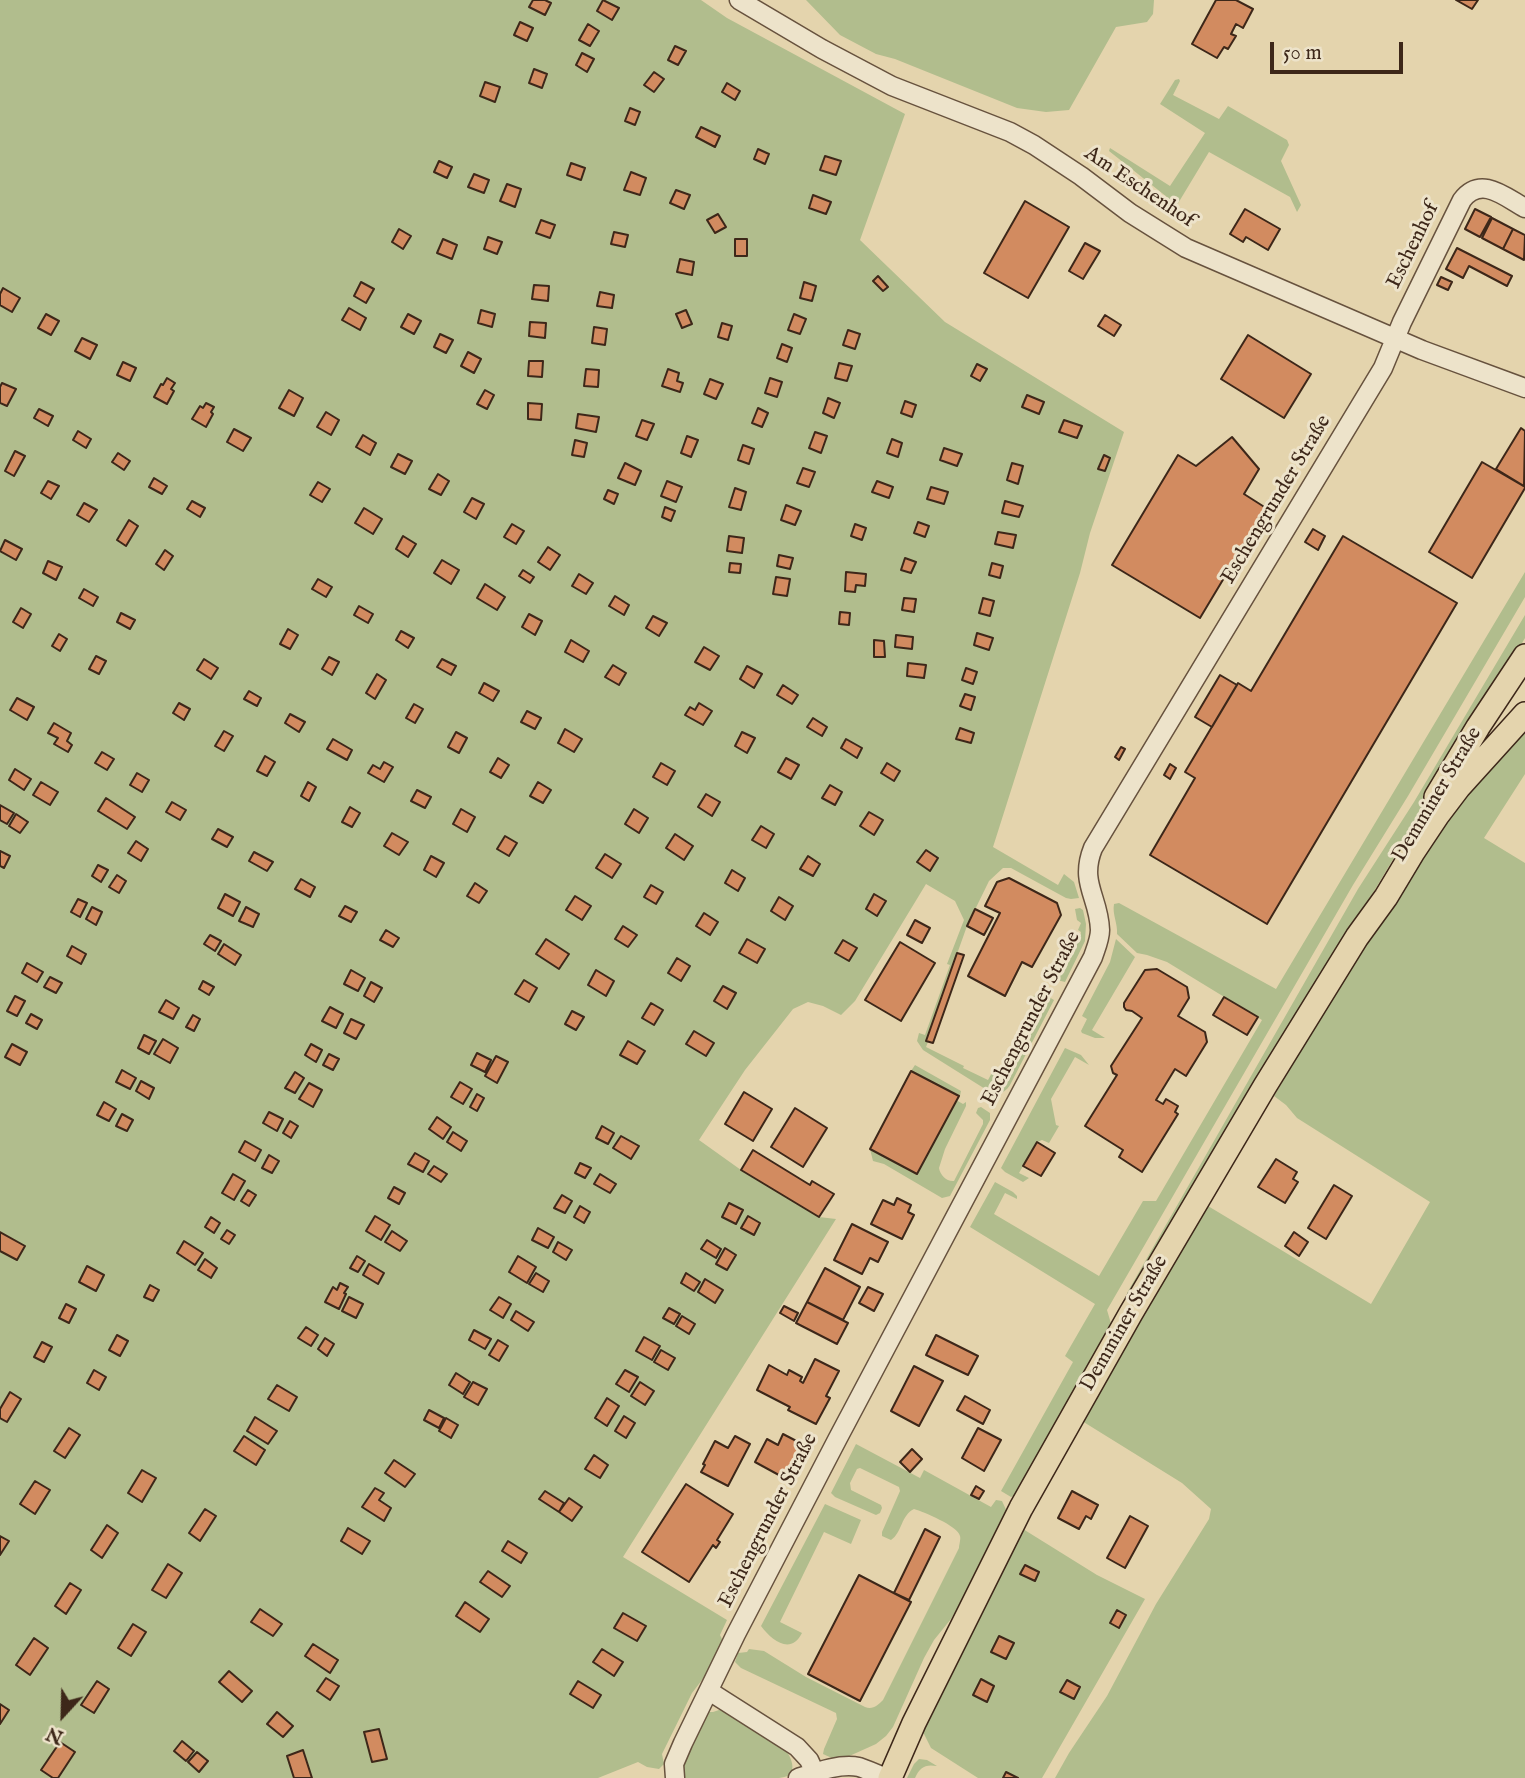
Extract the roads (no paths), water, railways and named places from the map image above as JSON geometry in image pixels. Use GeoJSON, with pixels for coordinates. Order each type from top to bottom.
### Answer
{"type":"FeatureCollection","features":[{"type":"Feature","properties":{"kind":"main road","name":"Demminer Straße"},"geometry":{"type":"LineString","coordinates":[[1357,937],[1379,893],[1478,727],[1525,656]]}},
{"type":"Feature","properties":{"kind":"main road","name":"Demminer Straße"},"geometry":{"type":"LineString","coordinates":[[888,1778],[997,1555],[1073,1415],[1265,1086],[1357,937],[1386,897],[1437,816],[1459,787],[1525,713]]}},
{"type":"Feature","properties":{"kind":"street","name":"Am Eschenhof"},"geometry":{"type":"LineString","coordinates":[[739,0],[892,86],[1010,132],[1034,145],[1185,248],[1396,339],[1525,388]]}},
{"type":"Feature","properties":{"kind":"street","name":"Eschenhof"},"geometry":{"type":"LineString","coordinates":[[1396,339],[1465,196],[1476,189],[1489,189],[1525,208]]}},
{"type":"Feature","properties":{"kind":"street","name":"Eschengrunder Straße"},"geometry":{"type":"LineString","coordinates":[[674,1777],[674,1764],[683,1743],[832,1448],[1093,957],[1100,933],[1087,872],[1093,848],[1383,368],[1396,339]]}},
{"type":"Feature","properties":{"kind":"street"},"geometry":{"type":"LineString","coordinates":[[709,1691],[797,1748],[809,1760],[806,1775],[854,1767],[888,1778]]}}]}
